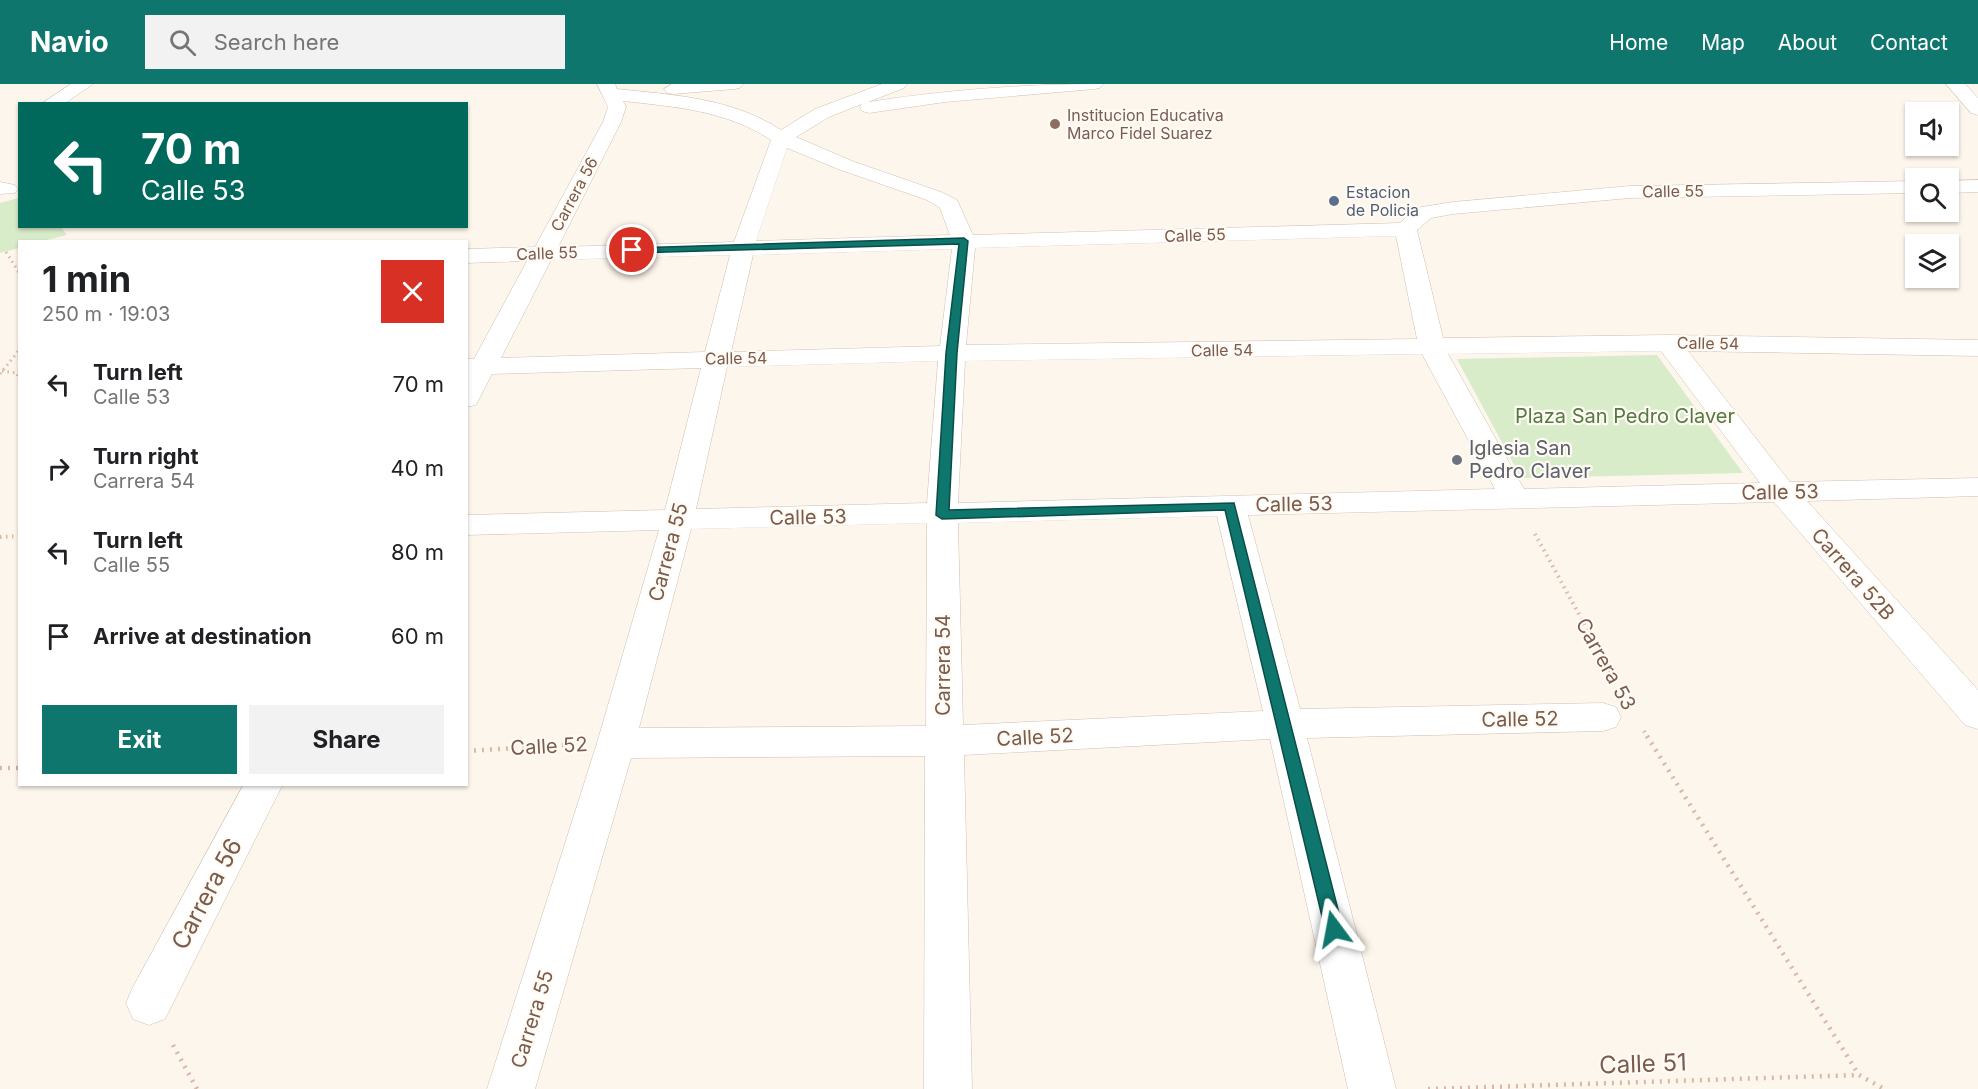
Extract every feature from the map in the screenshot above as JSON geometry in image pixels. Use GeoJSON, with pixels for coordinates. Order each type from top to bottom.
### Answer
{"type":"FeatureCollection","features":[{"type":"Feature","properties":{"kind":"street"},"geometry":{"type":"LineString","coordinates":[[53,102],[84,84]]}},
{"type":"Feature","properties":{"kind":"street"},"geometry":{"type":"LineString","coordinates":[[609,89],[734,84]]}},
{"type":"Feature","properties":{"kind":"street"},"geometry":{"type":"LineString","coordinates":[[782,138],[822,113],[898,84]]}},
{"type":"Feature","properties":{"kind":"street"},"geometry":{"type":"LineString","coordinates":[[822,113],[945,97],[1094,84]]}},
{"type":"Feature","properties":{"kind":"street"},"geometry":{"type":"LineString","coordinates":[[1955,84],[1978,109]]}},
{"type":"Feature","properties":{"kind":"street"},"geometry":{"type":"LineString","coordinates":[[609,89],[728,111],[844,165],[934,196],[948,205],[964,241]]}},
{"type":"Feature","properties":{"kind":"street","name":"Carrera 56"},"geometry":{"type":"LineString","coordinates":[[468,392],[475,367],[543,253],[612,122],[617,107],[609,89]]}},
{"type":"Feature","properties":{"kind":"street","name":"Carrera 55"},"geometry":{"type":"LineString","coordinates":[[511,1089],[616,743],[678,519],[743,247],[782,138]]}},
{"type":"Feature","properties":{"kind":"street"},"geometry":{"type":"LineString","coordinates":[[1959,187],[1978,186]]}},
{"type":"Feature","properties":{"kind":"street","name":"Calle 55"},"geometry":{"type":"LineString","coordinates":[[468,256],[1406,229],[1424,213],[1453,208],[1630,192],[1905,187]]}},
{"type":"Feature","properties":{"kind":"street"},"geometry":{"type":"LineString","coordinates":[[1406,229],[1432,348],[1515,499]]}},
{"type":"Feature","properties":{"kind":"street","name":"Carrera 54"},"geometry":{"type":"LineString","coordinates":[[948,1089],[942,515],[952,353],[964,241]]}},
{"type":"Feature","properties":{"kind":"street","name":"Calle 54"},"geometry":{"type":"LineString","coordinates":[[475,367],[715,358],[952,353],[1668,343],[1978,348]]}},
{"type":"Feature","properties":{"kind":"street","name":"Carrera 52B"},"geometry":{"type":"LineString","coordinates":[[1668,343],[1782,492],[1978,715]]}},
{"type":"Feature","properties":{"kind":"street","name":"Calle 53"},"geometry":{"type":"LineString","coordinates":[[468,525],[1978,488]]}},
{"type":"Feature","properties":{"kind":"street"},"geometry":{"type":"LineString","coordinates":[[1230,506],[1285,724],[1372,1089]]}},
{"type":"Feature","properties":{"kind":"street","name":"Calle 52"},"geometry":{"type":"LineString","coordinates":[[616,743],[944,741],[1285,724],[1603,717]]}},
{"type":"Feature","properties":{"kind":"street","name":"Carrera 56"},"geometry":{"type":"LineString","coordinates":[[149,1003],[263,786]]}},
{"type":"Feature","properties":{"kind":"path"},"geometry":{"type":"LineString","coordinates":[[6,252],[18,271]]}},
{"type":"Feature","properties":{"kind":"path"},"geometry":{"type":"LineString","coordinates":[[1,373],[18,352]]}},
{"type":"Feature","properties":{"kind":"path"},"geometry":{"type":"LineString","coordinates":[[1,373],[17,373],[18,376]]}},
{"type":"Feature","properties":{"kind":"path","name":"Carrera 53"},"geometry":{"type":"LineString","coordinates":[[1515,499],[1616,682]]}},
{"type":"Feature","properties":{"kind":"path"},"geometry":{"type":"LineString","coordinates":[[0,537],[18,536]]}},
{"type":"Feature","properties":{"kind":"path","name":"Carrera 53"},"geometry":{"type":"LineString","coordinates":[[1639,723],[1859,1075]]}},
{"type":"Feature","properties":{"kind":"path","name":"Calle 52"},"geometry":{"type":"LineString","coordinates":[[468,751],[616,743]]}},
{"type":"Feature","properties":{"kind":"path"},"geometry":{"type":"LineString","coordinates":[[0,768],[18,768]]}},
{"type":"Feature","properties":{"kind":"path"},"geometry":{"type":"LineString","coordinates":[[1859,1075],[1884,1089]]}},
{"type":"Feature","properties":{"kind":"path","name":"Calle 51"},"geometry":{"type":"LineString","coordinates":[[1428,1089],[1859,1075]]}},
{"type":"Feature","properties":{"kind":"green space"},"geometry":{"type":"Polygon","coordinates":[[[18,198],[18,228],[62,228],[67,235],[47,240],[18,240],[18,248],[0,253],[0,203],[18,198]]]}},
{"type":"Feature","properties":{"kind":"green space","name":"Plaza San Pedro Claver"},"geometry":{"type":"Polygon","coordinates":[[[1657,355],[1743,473],[1521,478],[1457,359],[1657,355]]]}},
{"type":"Feature","properties":{"kind":"place","name":"Institucion Educativa Marco Fidel Suarez"},"geometry":{"type":"Point","coordinates":[1055,124]}},
{"type":"Feature","properties":{"kind":"place","name":"Estacion de Policia"},"geometry":{"type":"Point","coordinates":[1334,201]}},
{"type":"Feature","properties":{"kind":"place","name":"Iglesia San Pedro Claver"},"geometry":{"type":"Point","coordinates":[1457,460]}},
{"type":"Feature","properties":{"kind":"route"},"geometry":{"type":"LineString","coordinates":[[632,250],[964,241],[952,353],[942,515],[1230,506],[1334,929]]}}]}
